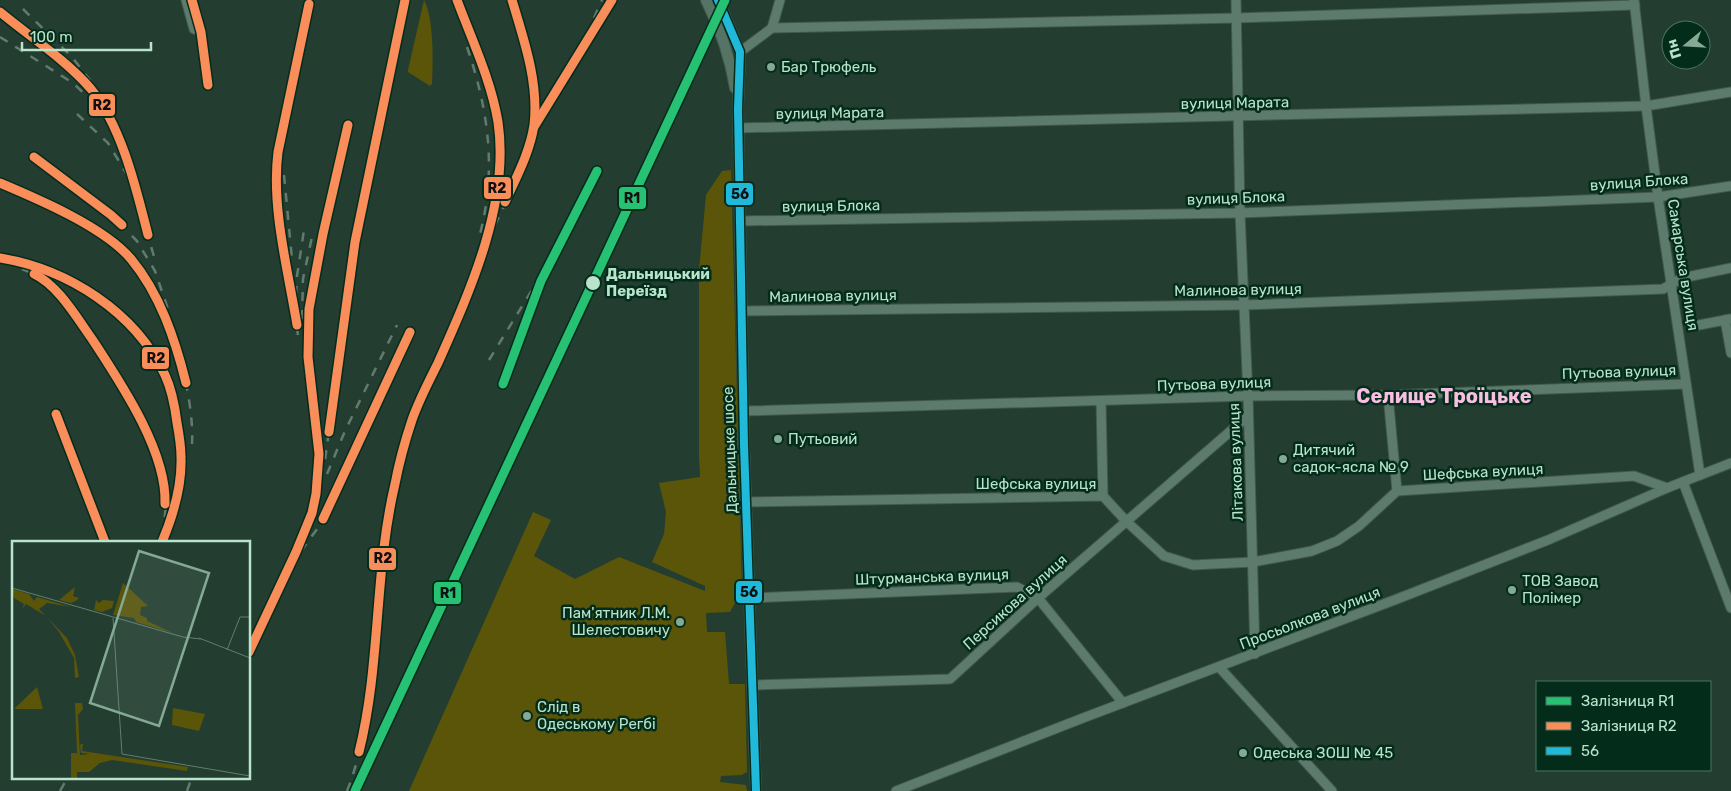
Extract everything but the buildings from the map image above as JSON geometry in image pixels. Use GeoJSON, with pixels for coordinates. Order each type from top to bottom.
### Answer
{"type":"FeatureCollection","features":[{"type":"Feature","properties":{"kind":"main road"},"geometry":{"type":"LineString","coordinates":[[706,0],[731,64],[738,109]]}},
{"type":"Feature","properties":{"kind":"main road"},"geometry":{"type":"LineString","coordinates":[[718,0],[740,52],[738,109]]}},
{"type":"Feature","properties":{"kind":"main road","name":"Дальницьке шосе"},"geometry":{"type":"LineString","coordinates":[[738,109],[746,502],[756,791]]}},
{"type":"Feature","properties":{"kind":"street"},"geometry":{"type":"LineString","coordinates":[[186,0],[194,29]]}},
{"type":"Feature","properties":{"kind":"street"},"geometry":{"type":"LineString","coordinates":[[772,28],[780,0]]}},
{"type":"Feature","properties":{"kind":"street","name":"Літакова вулиця"},"geometry":{"type":"LineString","coordinates":[[1236,0],[1240,213],[1248,396],[1255,654]]}},
{"type":"Feature","properties":{"kind":"street"},"geometry":{"type":"LineString","coordinates":[[740,52],[772,28],[1237,18],[1634,2]]}},
{"type":"Feature","properties":{"kind":"street","name":"Самарська вулиця"},"geometry":{"type":"LineString","coordinates":[[1634,2],[1658,197],[1700,475]]}},
{"type":"Feature","properties":{"kind":"street","name":"вулиця Марата"},"geometry":{"type":"LineString","coordinates":[[738,128],[1646,106],[1731,92]]}},
{"type":"Feature","properties":{"kind":"street","name":"вулиця Блока"},"geometry":{"type":"LineString","coordinates":[[740,221],[1240,213],[1658,197],[1731,186]]}},
{"type":"Feature","properties":{"kind":"street","name":"Малинова вулиця"},"geometry":{"type":"LineString","coordinates":[[742,311],[1244,304],[1664,289],[1682,278],[1731,268]]}},
{"type":"Feature","properties":{"kind":"street"},"geometry":{"type":"LineString","coordinates":[[1698,325],[1728,320],[1731,353]]}},
{"type":"Feature","properties":{"kind":"street","name":"Путьова вулиця"},"geometry":{"type":"LineString","coordinates":[[744,411],[1686,384]]}},
{"type":"Feature","properties":{"kind":"street"},"geometry":{"type":"LineString","coordinates":[[1388,394],[1397,491]]}},
{"type":"Feature","properties":{"kind":"street"},"geometry":{"type":"LineString","coordinates":[[1101,401],[1104,496]]}},
{"type":"Feature","properties":{"kind":"street","name":"Персикова вулиця"},"geometry":{"type":"LineString","coordinates":[[752,685],[950,678],[1038,598],[1248,416]]}},
{"type":"Feature","properties":{"kind":"street","name":"Просьолкова вулиця"},"geometry":{"type":"LineString","coordinates":[[896,791],[1548,540],[1731,462]]}},
{"type":"Feature","properties":{"kind":"street","name":"Шефська вулиця"},"geometry":{"type":"LineString","coordinates":[[746,502],[1104,496],[1126,521],[1164,556],[1193,565],[1253,562],[1312,551],[1337,541],[1359,526],[1397,491],[1634,476],[1668,488]]}},
{"type":"Feature","properties":{"kind":"street"},"geometry":{"type":"LineString","coordinates":[[1683,482],[1730,602]]}},
{"type":"Feature","properties":{"kind":"street","name":"Штурманська вулиця"},"geometry":{"type":"LineString","coordinates":[[749,598],[1017,587],[1038,598],[1122,703]]}},
{"type":"Feature","properties":{"kind":"street"},"geometry":{"type":"LineString","coordinates":[[1219,667],[1332,791]]}},
{"type":"Feature","properties":{"kind":"shaded area"},"geometry":{"type":"Polygon","coordinates":[[[424,0],[430,18],[432,40],[433,64],[432,84],[430,86],[408,72],[424,0]]]}},
{"type":"Feature","properties":{"kind":"shaded area"},"geometry":{"type":"Polygon","coordinates":[[[731,170],[742,590],[730,612],[706,613],[707,632],[725,632],[729,684],[745,684],[747,772],[742,775],[721,776],[720,782],[746,785],[747,791],[409,791],[533,512],[551,520],[534,556],[575,579],[619,557],[705,591],[705,586],[652,562],[664,534],[666,512],[659,483],[700,477],[699,270],[706,195],[722,171],[731,170]]]}},
{"type":"Feature","properties":{"kind":"railway"},"geometry":{"type":"LineString","coordinates":[[192,0],[201,32],[208,85]]}},
{"type":"Feature","properties":{"kind":"railway"},"geometry":{"type":"LineString","coordinates":[[316,494],[325,460],[355,242],[405,0]]}},
{"type":"Feature","properties":{"kind":"railway"},"geometry":{"type":"LineString","coordinates":[[347,791],[360,751],[368,709],[378,593],[391,498],[398,468],[418,405],[462,309],[477,269],[490,227],[498,184],[500,142],[490,87],[457,0]]}},
{"type":"Feature","properties":{"kind":"railway"},"geometry":{"type":"LineString","coordinates":[[495,225],[524,163],[534,125],[535,109],[532,77],[526,46],[512,0]]}},
{"type":"Feature","properties":{"kind":"railway"},"geometry":{"type":"LineString","coordinates":[[594,18],[602,0]]}},
{"type":"Feature","properties":{"kind":"railway"},"geometry":{"type":"LineString","coordinates":[[534,125],[612,0]]}},
{"type":"Feature","properties":{"kind":"railway"},"geometry":{"type":"LineString","coordinates":[[298,335],[282,243],[276,174],[278,152],[309,4]]}},
{"type":"Feature","properties":{"kind":"railway"},"geometry":{"type":"LineString","coordinates":[[23,9],[72,57],[93,84]]}},
{"type":"Feature","properties":{"kind":"railway"},"geometry":{"type":"LineString","coordinates":[[0,12],[70,68],[91,89],[102,104],[127,159],[148,235]]}},
{"type":"Feature","properties":{"kind":"railway"},"geometry":{"type":"LineString","coordinates":[[0,37],[73,83],[92,101]]}},
{"type":"Feature","properties":{"kind":"railway"},"geometry":{"type":"LineString","coordinates":[[467,47],[481,95],[488,142],[488,189],[479,238]]}},
{"type":"Feature","properties":{"kind":"railway"},"geometry":{"type":"LineString","coordinates":[[77,114],[108,143],[126,173]]}},
{"type":"Feature","properties":{"kind":"railway"},"geometry":{"type":"LineString","coordinates":[[34,157],[111,215],[137,241],[155,271],[170,315]]}},
{"type":"Feature","properties":{"kind":"railway"},"geometry":{"type":"LineString","coordinates":[[503,384],[541,281],[597,171]]}},
{"type":"Feature","properties":{"kind":"railway"},"geometry":{"type":"LineString","coordinates":[[284,175],[292,259]]}},
{"type":"Feature","properties":{"kind":"railway"},"geometry":{"type":"LineString","coordinates":[[0,183],[68,213],[100,233],[128,256],[142,273],[166,318],[183,371],[192,422],[192,444]]}},
{"type":"Feature","properties":{"kind":"railway"},"geometry":{"type":"LineString","coordinates":[[146,230],[156,263]]}},
{"type":"Feature","properties":{"kind":"railway"},"geometry":{"type":"LineString","coordinates":[[296,295],[304,230]]}},
{"type":"Feature","properties":{"kind":"railway"},"geometry":{"type":"LineString","coordinates":[[302,319],[303,279],[313,232]]}},
{"type":"Feature","properties":{"kind":"railway"},"geometry":{"type":"LineString","coordinates":[[319,467],[309,363],[308,327],[311,290],[323,234]]}},
{"type":"Feature","properties":{"kind":"railway"},"geometry":{"type":"LineString","coordinates":[[0,258],[50,272],[74,283],[97,297],[118,313],[152,352],[165,375],[171,393],[181,453],[178,490],[170,522],[162,541]]}},
{"type":"Feature","properties":{"kind":"railway"},"geometry":{"type":"LineString","coordinates":[[22,269],[44,281],[67,304],[133,406],[151,443],[164,482],[166,504],[163,527]]}},
{"type":"Feature","properties":{"kind":"railway"},"geometry":{"type":"LineString","coordinates":[[489,360],[532,290]]}},
{"type":"Feature","properties":{"kind":"railway"},"geometry":{"type":"LineString","coordinates":[[327,474],[345,431],[397,325]]}},
{"type":"Feature","properties":{"kind":"railway"},"geometry":{"type":"LineString","coordinates":[[301,551],[320,525],[329,507],[410,332]]}},
{"type":"Feature","properties":{"kind":"railway"},"geometry":{"type":"LineString","coordinates":[[56,414],[105,541]]}},
{"type":"Feature","properties":{"kind":"railway"},"geometry":{"type":"LineString","coordinates":[[250,650],[296,552],[312,513],[317,487]]}},
{"type":"Feature","properties":{"kind":"railway"},"geometry":{"type":"LineString","coordinates":[[60,791],[67,778]]}},
{"type":"Feature","properties":{"kind":"railway"},"geometry":{"type":"LineString","coordinates":[[187,791],[192,778]]}},
{"type":"Feature","properties":{"kind":"rail line","name":"R2"},"geometry":{"type":"LineString","coordinates":[[192,0],[201,32],[208,85]]}},
{"type":"Feature","properties":{"kind":"rail line","name":"R2"},"geometry":{"type":"LineString","coordinates":[[329,432],[355,242],[405,0]]}},
{"type":"Feature","properties":{"kind":"rail line","name":"R2"},"geometry":{"type":"LineString","coordinates":[[359,752],[371,685],[388,517],[400,460],[421,398],[463,306],[474,276],[493,215],[498,184],[500,153],[495,106],[481,60],[457,0]]}},
{"type":"Feature","properties":{"kind":"rail line","name":"R2"},"geometry":{"type":"LineString","coordinates":[[505,202],[529,145],[534,125],[535,109],[529,62],[512,0]]}},
{"type":"Feature","properties":{"kind":"rail line","name":"R2"},"geometry":{"type":"LineString","coordinates":[[534,127],[612,0]]}},
{"type":"Feature","properties":{"kind":"rail line","name":"R1"},"geometry":{"type":"LineString","coordinates":[[355,791],[725,0]]}},
{"type":"Feature","properties":{"kind":"rail line","name":"R2"},"geometry":{"type":"LineString","coordinates":[[297,325],[282,238],[276,173],[278,152],[309,4]]}},
{"type":"Feature","properties":{"kind":"rail line","name":"R2"},"geometry":{"type":"LineString","coordinates":[[0,12],[70,68],[91,89],[102,104],[127,159],[148,235]]}},
{"type":"Feature","properties":{"kind":"rail line","name":"R2"},"geometry":{"type":"LineString","coordinates":[[250,650],[296,552],[312,513],[316,494],[319,454],[308,357],[309,309],[323,234],[348,125]]}},
{"type":"Feature","properties":{"kind":"rail line","name":"R2"},"geometry":{"type":"LineString","coordinates":[[34,157],[122,225]]}},
{"type":"Feature","properties":{"kind":"rail line","name":"R1"},"geometry":{"type":"LineString","coordinates":[[503,384],[541,281],[597,171]]}},
{"type":"Feature","properties":{"kind":"rail line","name":"R2"},"geometry":{"type":"LineString","coordinates":[[0,183],[88,225],[119,247],[131,259],[158,302],[177,350],[186,383]]}},
{"type":"Feature","properties":{"kind":"rail line","name":"R2"},"geometry":{"type":"LineString","coordinates":[[0,258],[50,272],[74,283],[97,297],[118,313],[152,352],[165,375],[171,393],[181,453],[178,490],[170,522],[162,541]]}},
{"type":"Feature","properties":{"kind":"rail line","name":"R2"},"geometry":{"type":"LineString","coordinates":[[34,274],[51,286],[66,303],[92,339],[128,396],[140,418],[158,462],[164,483],[165,504]]}},
{"type":"Feature","properties":{"kind":"rail line","name":"R2"},"geometry":{"type":"LineString","coordinates":[[323,519],[410,332]]}},
{"type":"Feature","properties":{"kind":"rail line","name":"R2"},"geometry":{"type":"LineString","coordinates":[[56,414],[105,541]]}},
{"type":"Feature","properties":{"kind":"transit line","name":"56"},"geometry":{"type":"LineString","coordinates":[[718,0],[740,52],[738,109],[744,445],[756,791]]}},
{"type":"Feature","properties":{"kind":"place","name":"Бар Трюфель"},"geometry":{"type":"Point","coordinates":[771,67]}},
{"type":"Feature","properties":{"kind":"place","name":"Дальницький Переїзд"},"geometry":{"type":"Point","coordinates":[593,283]}},
{"type":"Feature","properties":{"kind":"place","name":"Путьовий"},"geometry":{"type":"Point","coordinates":[778,439]}},
{"type":"Feature","properties":{"kind":"place","name":"Дитячий садок-ясла № 9"},"geometry":{"type":"Point","coordinates":[1283,459]}},
{"type":"Feature","properties":{"kind":"place","name":"ТОВ Завод Полімер"},"geometry":{"type":"Point","coordinates":[1512,590]}},
{"type":"Feature","properties":{"kind":"place","name":"Пам'ятник Л.М. Шелестовичу"},"geometry":{"type":"Point","coordinates":[680,622]}},
{"type":"Feature","properties":{"kind":"place","name":"Слід в Одеському Регбі"},"geometry":{"type":"Point","coordinates":[527,716]}},
{"type":"Feature","properties":{"kind":"place","name":"Одеська ЗОШ № 45"},"geometry":{"type":"Point","coordinates":[1243,753]}},
{"type":"Feature","properties":{"kind":"district","name":"Селище Троїцьке"},"geometry":{"type":"Point","coordinates":[1444,396]}}]}
